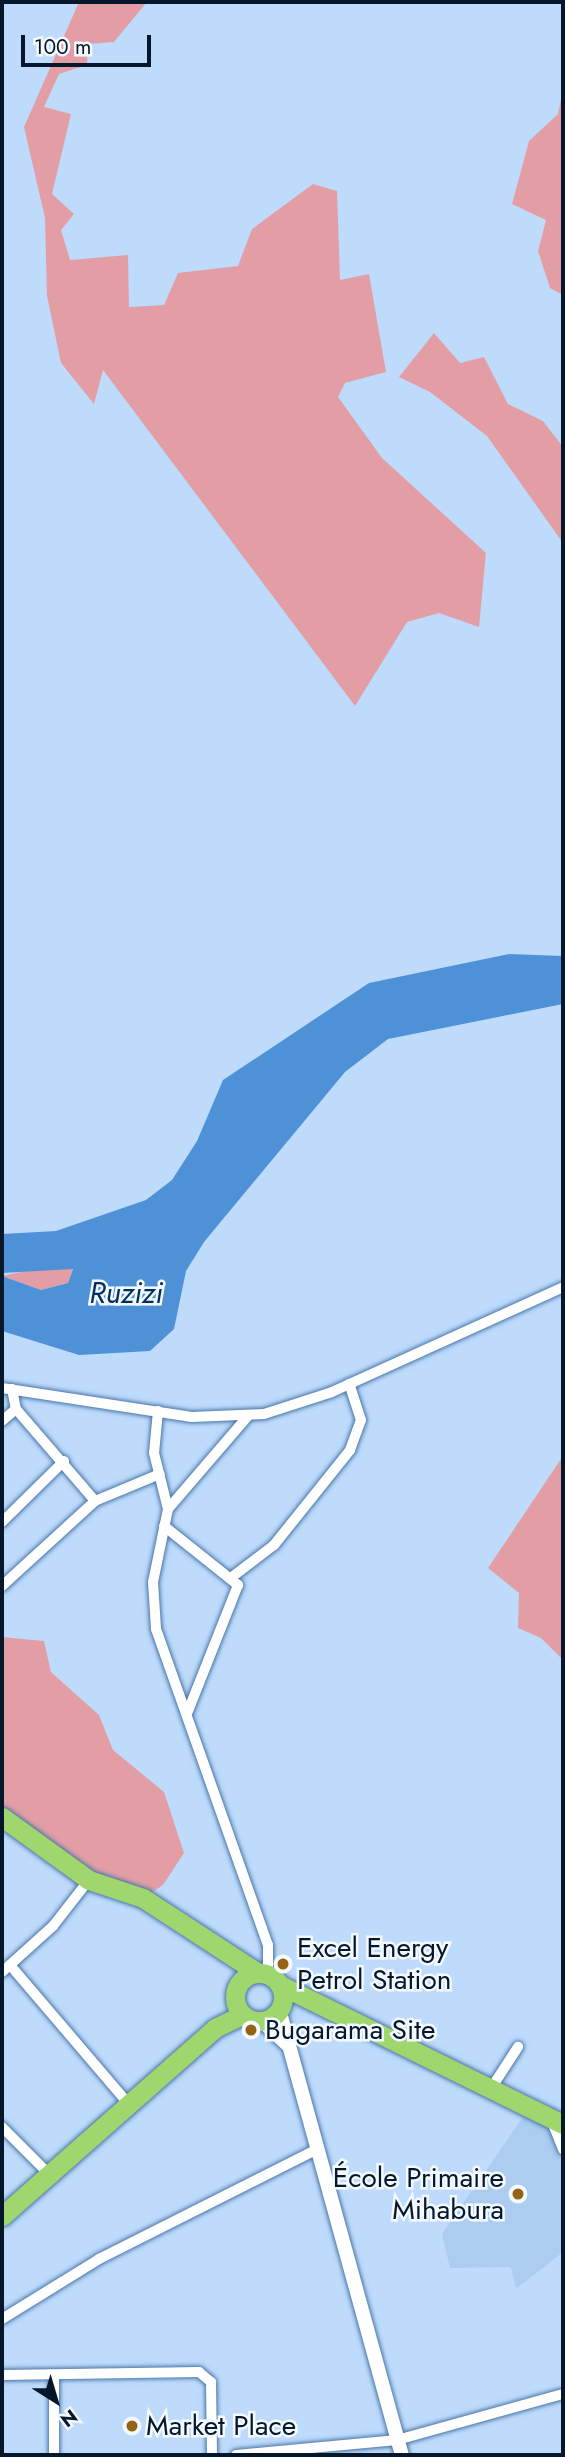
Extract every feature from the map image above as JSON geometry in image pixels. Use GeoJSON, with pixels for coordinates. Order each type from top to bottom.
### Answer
{"type":"FeatureCollection","features":[{"type":"Feature","properties":{"kind":"highway"},"geometry":{"type":"LineString","coordinates":[[2,1817],[89,1880],[143,1898],[269,1978],[557,2120]]}},
{"type":"Feature","properties":{"kind":"highway"},"geometry":{"type":"LineString","coordinates":[[220,1947],[238,2001],[262,2021],[279,2009],[269,1978]]}},
{"type":"Feature","properties":{"kind":"highway"},"geometry":{"type":"LineString","coordinates":[[2,2216],[215,2028],[238,2001],[269,1978]]}},
{"type":"Feature","properties":{"kind":"main road"},"geometry":{"type":"LineString","coordinates":[[279,2009],[402,2455]]}},
{"type":"Feature","properties":{"kind":"main road"},"geometry":{"type":"LineString","coordinates":[[262,2021],[288,2045]]}},
{"type":"Feature","properties":{"kind":"street"},"geometry":{"type":"LineString","coordinates":[[7,1388],[158,1411],[248,1416],[291,1408],[563,1287]]}},
{"type":"Feature","properties":{"kind":"street"},"geometry":{"type":"LineString","coordinates":[[232,1577],[274,1545],[350,1450],[361,1420],[349,1384]]}},
{"type":"Feature","properties":{"kind":"street"},"geometry":{"type":"LineString","coordinates":[[7,1388],[16,1409],[64,1461],[94,1501]]}},
{"type":"Feature","properties":{"kind":"street"},"geometry":{"type":"LineString","coordinates":[[2,1421],[16,1409]]}},
{"type":"Feature","properties":{"kind":"street"},"geometry":{"type":"LineString","coordinates":[[158,1411],[154,1453],[168,1509]]}},
{"type":"Feature","properties":{"kind":"street"},"geometry":{"type":"LineString","coordinates":[[248,1416],[168,1509],[153,1611],[268,1945],[269,1978]]}},
{"type":"Feature","properties":{"kind":"street"},"geometry":{"type":"LineString","coordinates":[[2,1522],[64,1461]]}},
{"type":"Feature","properties":{"kind":"street"},"geometry":{"type":"LineString","coordinates":[[2,1586],[94,1501],[160,1474]]}},
{"type":"Feature","properties":{"kind":"street"},"geometry":{"type":"LineString","coordinates":[[164,1525],[232,1577],[238,1591],[188,1711]]}},
{"type":"Feature","properties":{"kind":"street"},"geometry":{"type":"LineString","coordinates":[[89,1880],[6,1969],[128,2103]]}},
{"type":"Feature","properties":{"kind":"street"},"geometry":{"type":"LineString","coordinates":[[492,2087],[518,2047]]}},
{"type":"Feature","properties":{"kind":"street"},"geometry":{"type":"LineString","coordinates":[[557,2120],[563,2149]]}},
{"type":"Feature","properties":{"kind":"street"},"geometry":{"type":"LineString","coordinates":[[2,2127],[48,2173]]}},
{"type":"Feature","properties":{"kind":"street"},"geometry":{"type":"LineString","coordinates":[[2,2319],[99,2259],[316,2150]]}},
{"type":"Feature","properties":{"kind":"street"},"geometry":{"type":"LineString","coordinates":[[2,2375],[54,2377],[187,2370],[208,2376],[212,2455]]}},
{"type":"Feature","properties":{"kind":"street"},"geometry":{"type":"LineString","coordinates":[[54,2377],[54,2455]]}},
{"type":"Feature","properties":{"kind":"street"},"geometry":{"type":"LineString","coordinates":[[236,2455],[397,2440],[563,2394]]}},
{"type":"Feature","properties":{"kind":"shaded area"},"geometry":{"type":"Polygon","coordinates":[[[79,2],[147,2],[114,42],[88,44],[87,65],[59,74],[44,107],[71,114],[52,194],[74,214],[61,230],[70,260],[128,255],[129,307],[164,305],[178,273],[238,266],[252,229],[313,184],[337,191],[340,280],[369,274],[386,372],[345,383],[338,397],[382,458],[486,553],[479,627],[439,613],[407,622],[355,706],[103,370],[94,404],[61,363],[47,296],[45,218],[24,127],[79,2]]]}},
{"type":"Feature","properties":{"kind":"shaded area"},"geometry":{"type":"Polygon","coordinates":[[[563,90],[563,295],[550,288],[538,251],[546,220],[512,204],[529,141],[558,114],[563,90]]]}},
{"type":"Feature","properties":{"kind":"shaded area"},"geometry":{"type":"Polygon","coordinates":[[[434,333],[460,363],[484,357],[508,404],[543,421],[563,447],[563,543],[487,436],[430,392],[399,377],[434,333]]]}},
{"type":"Feature","properties":{"kind":"shaded area"},"geometry":{"type":"Polygon","coordinates":[[[56,1265],[73,1268],[68,1283],[41,1290],[2,1276],[56,1265]]]}},
{"type":"Feature","properties":{"kind":"shaded area"},"geometry":{"type":"Polygon","coordinates":[[[563,1456],[563,1660],[541,1638],[518,1628],[519,1593],[488,1568],[563,1456]]]}},
{"type":"Feature","properties":{"kind":"shaded area"},"geometry":{"type":"Polygon","coordinates":[[[2,1637],[44,1641],[51,1672],[99,1715],[113,1750],[164,1792],[184,1853],[163,1885],[143,1898],[89,1880],[2,1817],[2,1637]]]}},
{"type":"Feature","properties":{"kind":"shaded area","name":"École Primaire Mihabura"},"geometry":{"type":"Polygon","coordinates":[[[530,2107],[550,2117],[563,2149],[563,2252],[516,2289],[511,2267],[450,2268],[442,2234],[530,2107]]]}},
{"type":"Feature","properties":{"kind":"water","name":"Ruzizi"},"geometry":{"type":"Polygon","coordinates":[[[509,954],[563,956],[563,1004],[388,1039],[345,1072],[204,1242],[186,1271],[174,1329],[150,1351],[79,1355],[2,1331],[2,1276],[41,1290],[68,1283],[73,1269],[2,1273],[2,1234],[56,1231],[146,1200],[172,1180],[197,1141],[223,1080],[369,983],[509,954]]]}},
{"type":"Feature","properties":{"kind":"place","name":"Excel Energy Petrol Station"},"geometry":{"type":"Point","coordinates":[283,1964]}},
{"type":"Feature","properties":{"kind":"place","name":"Bugarama Site"},"geometry":{"type":"Point","coordinates":[251,2030]}},
{"type":"Feature","properties":{"kind":"place","name":"École Primaire Mihabura"},"geometry":{"type":"Point","coordinates":[518,2194]}},
{"type":"Feature","properties":{"kind":"place","name":"Market Place"},"geometry":{"type":"Point","coordinates":[132,2426]}}]}
